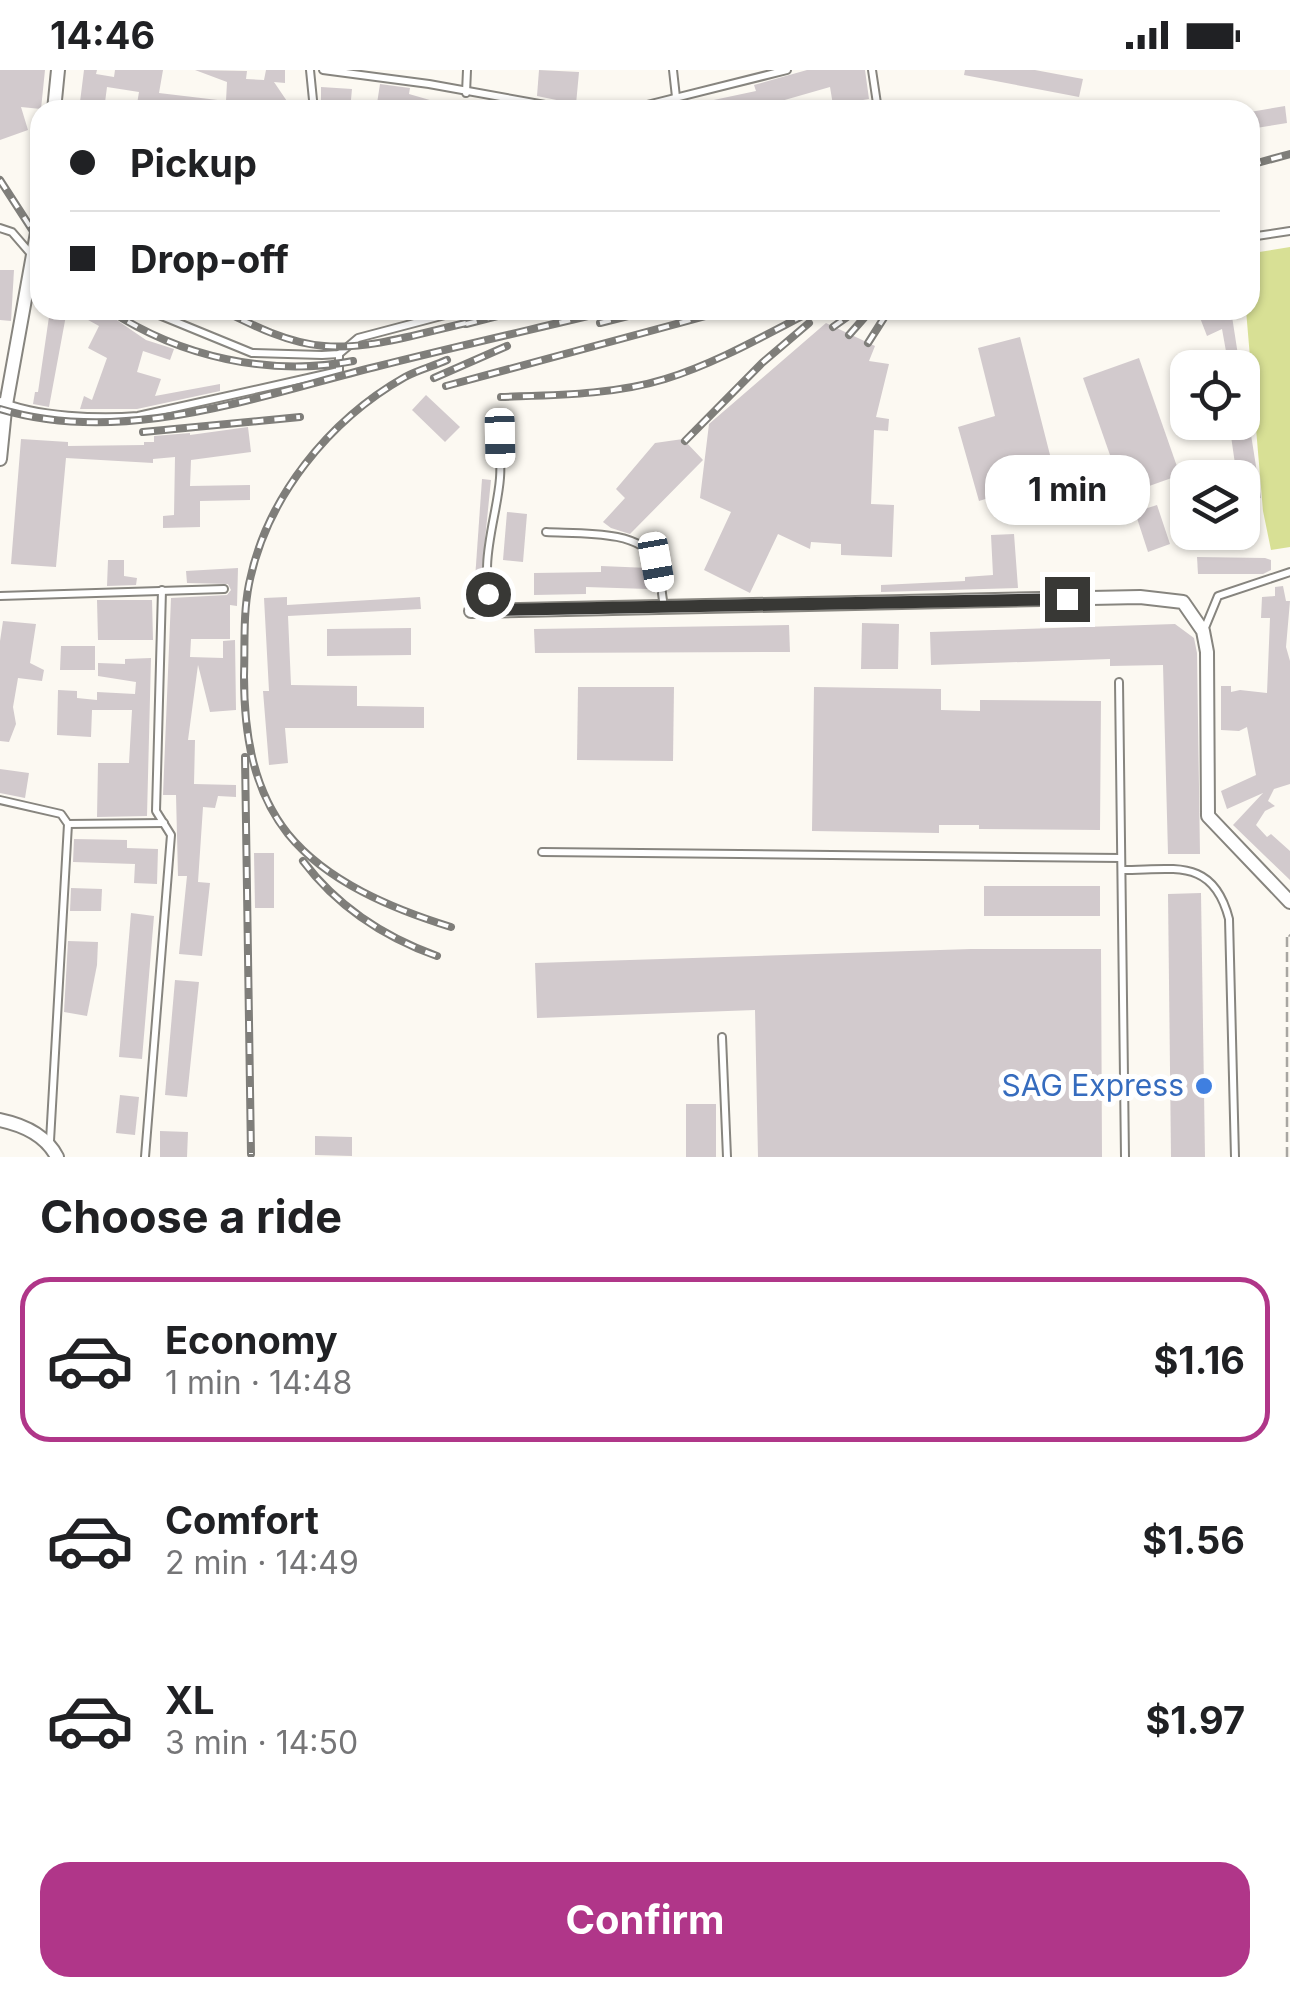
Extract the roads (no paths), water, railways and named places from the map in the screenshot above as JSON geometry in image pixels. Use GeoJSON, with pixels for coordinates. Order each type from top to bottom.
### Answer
{"type":"FeatureCollection","features":[{"type":"Feature","properties":{"kind":"street"},"geometry":{"type":"LineString","coordinates":[[55,100],[58,70]]}},
{"type":"Feature","properties":{"kind":"street"},"geometry":{"type":"LineString","coordinates":[[0,459],[3,403],[30,265]]}},
{"type":"Feature","properties":{"kind":"street"},"geometry":{"type":"LineString","coordinates":[[471,611],[1140,597],[1183,602],[1203,631],[1206,652],[1208,816],[1290,902]]}},
{"type":"Feature","properties":{"kind":"street"},"geometry":{"type":"LineString","coordinates":[[0,1120],[50,1142],[57,1157]]}},
{"type":"Feature","properties":{"kind":"lane"},"geometry":{"type":"LineString","coordinates":[[310,70],[313,100]]}},
{"type":"Feature","properties":{"kind":"lane"},"geometry":{"type":"LineString","coordinates":[[323,70],[510,100]]}},
{"type":"Feature","properties":{"kind":"lane"},"geometry":{"type":"LineString","coordinates":[[466,93],[467,70]]}},
{"type":"Feature","properties":{"kind":"lane"},"geometry":{"type":"LineString","coordinates":[[673,70],[676,97]]}},
{"type":"Feature","properties":{"kind":"lane"},"geometry":{"type":"LineString","coordinates":[[665,100],[787,70]]}},
{"type":"Feature","properties":{"kind":"lane"},"geometry":{"type":"LineString","coordinates":[[872,70],[876,100]]}},
{"type":"Feature","properties":{"kind":"lane"},"geometry":{"type":"LineString","coordinates":[[0,228],[12,232],[30,253]]}},
{"type":"Feature","properties":{"kind":"lane"},"geometry":{"type":"LineString","coordinates":[[1260,236],[1290,231]]}},
{"type":"Feature","properties":{"kind":"lane"},"geometry":{"type":"LineString","coordinates":[[171,320],[252,353],[339,354],[358,338],[426,320]]}},
{"type":"Feature","properties":{"kind":"lane"},"geometry":{"type":"LineString","coordinates":[[3,403],[88,417],[138,416],[339,371],[339,354]]}},
{"type":"Feature","properties":{"kind":"lane"},"geometry":{"type":"LineString","coordinates":[[496,610],[488,594],[487,574],[500,477],[500,438]]}},
{"type":"Feature","properties":{"kind":"lane"},"geometry":{"type":"LineString","coordinates":[[546,532],[614,537],[646,547],[656,562],[664,608]]}},
{"type":"Feature","properties":{"kind":"lane"},"geometry":{"type":"LineString","coordinates":[[1203,631],[1218,596],[1290,572]]}},
{"type":"Feature","properties":{"kind":"lane"},"geometry":{"type":"LineString","coordinates":[[0,596],[224,589]]}},
{"type":"Feature","properties":{"kind":"lane"},"geometry":{"type":"LineString","coordinates":[[146,1157],[171,835],[156,811],[162,590]]}},
{"type":"Feature","properties":{"kind":"lane"},"geometry":{"type":"LineString","coordinates":[[1119,682],[1125,1157]]}},
{"type":"Feature","properties":{"kind":"lane"},"geometry":{"type":"LineString","coordinates":[[0,800],[61,814],[68,824],[50,1142]]}},
{"type":"Feature","properties":{"kind":"lane"},"geometry":{"type":"LineString","coordinates":[[68,824],[166,824]]}},
{"type":"Feature","properties":{"kind":"lane"},"geometry":{"type":"LineString","coordinates":[[542,852],[1121,858]]}},
{"type":"Feature","properties":{"kind":"lane"},"geometry":{"type":"LineString","coordinates":[[1121,870],[1184,870],[1210,878],[1222,893],[1229,918],[1236,1157]]}},
{"type":"Feature","properties":{"kind":"lane"},"geometry":{"type":"LineString","coordinates":[[722,1037],[726,1157]]}},
{"type":"Feature","properties":{"kind":"railway"},"geometry":{"type":"LineString","coordinates":[[1260,162],[1290,154]]}},
{"type":"Feature","properties":{"kind":"railway"},"geometry":{"type":"LineString","coordinates":[[0,180],[30,226]]}},
{"type":"Feature","properties":{"kind":"railway"},"geometry":{"type":"LineString","coordinates":[[126,320],[165,340],[226,359],[290,366],[353,361]]}},
{"type":"Feature","properties":{"kind":"railway"},"geometry":{"type":"LineString","coordinates":[[243,320],[284,338],[324,346],[381,342],[475,321]]}},
{"type":"Feature","properties":{"kind":"railway"},"geometry":{"type":"LineString","coordinates":[[466,324],[482,320]]}},
{"type":"Feature","properties":{"kind":"railway"},"geometry":{"type":"LineString","coordinates":[[0,409],[47,419],[94,422],[189,413],[571,320]]}},
{"type":"Feature","properties":{"kind":"railway"},"geometry":{"type":"LineString","coordinates":[[600,323],[612,320]]}},
{"type":"Feature","properties":{"kind":"railway"},"geometry":{"type":"LineString","coordinates":[[446,386],[691,320]]}},
{"type":"Feature","properties":{"kind":"railway"},"geometry":{"type":"LineString","coordinates":[[501,397],[604,391],[665,379],[722,357],[794,320]]}},
{"type":"Feature","properties":{"kind":"railway"},"geometry":{"type":"LineString","coordinates":[[833,327],[843,320]]}},
{"type":"Feature","properties":{"kind":"railway"},"geometry":{"type":"LineString","coordinates":[[849,335],[862,320]]}},
{"type":"Feature","properties":{"kind":"railway"},"geometry":{"type":"LineString","coordinates":[[868,343],[883,320]]}},
{"type":"Feature","properties":{"kind":"railway"},"geometry":{"type":"LineString","coordinates":[[685,441],[762,363],[809,323]]}},
{"type":"Feature","properties":{"kind":"railway"},"geometry":{"type":"LineString","coordinates":[[434,378],[507,346]]}},
{"type":"Feature","properties":{"kind":"railway"},"geometry":{"type":"LineString","coordinates":[[447,360],[405,377],[351,415],[305,464],[286,492],[257,552],[249,584],[244,676],[252,759],[266,798],[288,834],[322,866],[362,892],[451,927]]}},
{"type":"Feature","properties":{"kind":"railway"},"geometry":{"type":"LineString","coordinates":[[143,432],[300,417]]}},
{"type":"Feature","properties":{"kind":"railway"},"geometry":{"type":"LineString","coordinates":[[245,757],[251,1154]]}},
{"type":"Feature","properties":{"kind":"railway"},"geometry":{"type":"LineString","coordinates":[[303,861],[346,906],[398,939],[437,956]]}},
{"type":"Feature","properties":{"kind":"place","name":"SAG Express"},"geometry":{"type":"Point","coordinates":[1204,1086]}}]}
